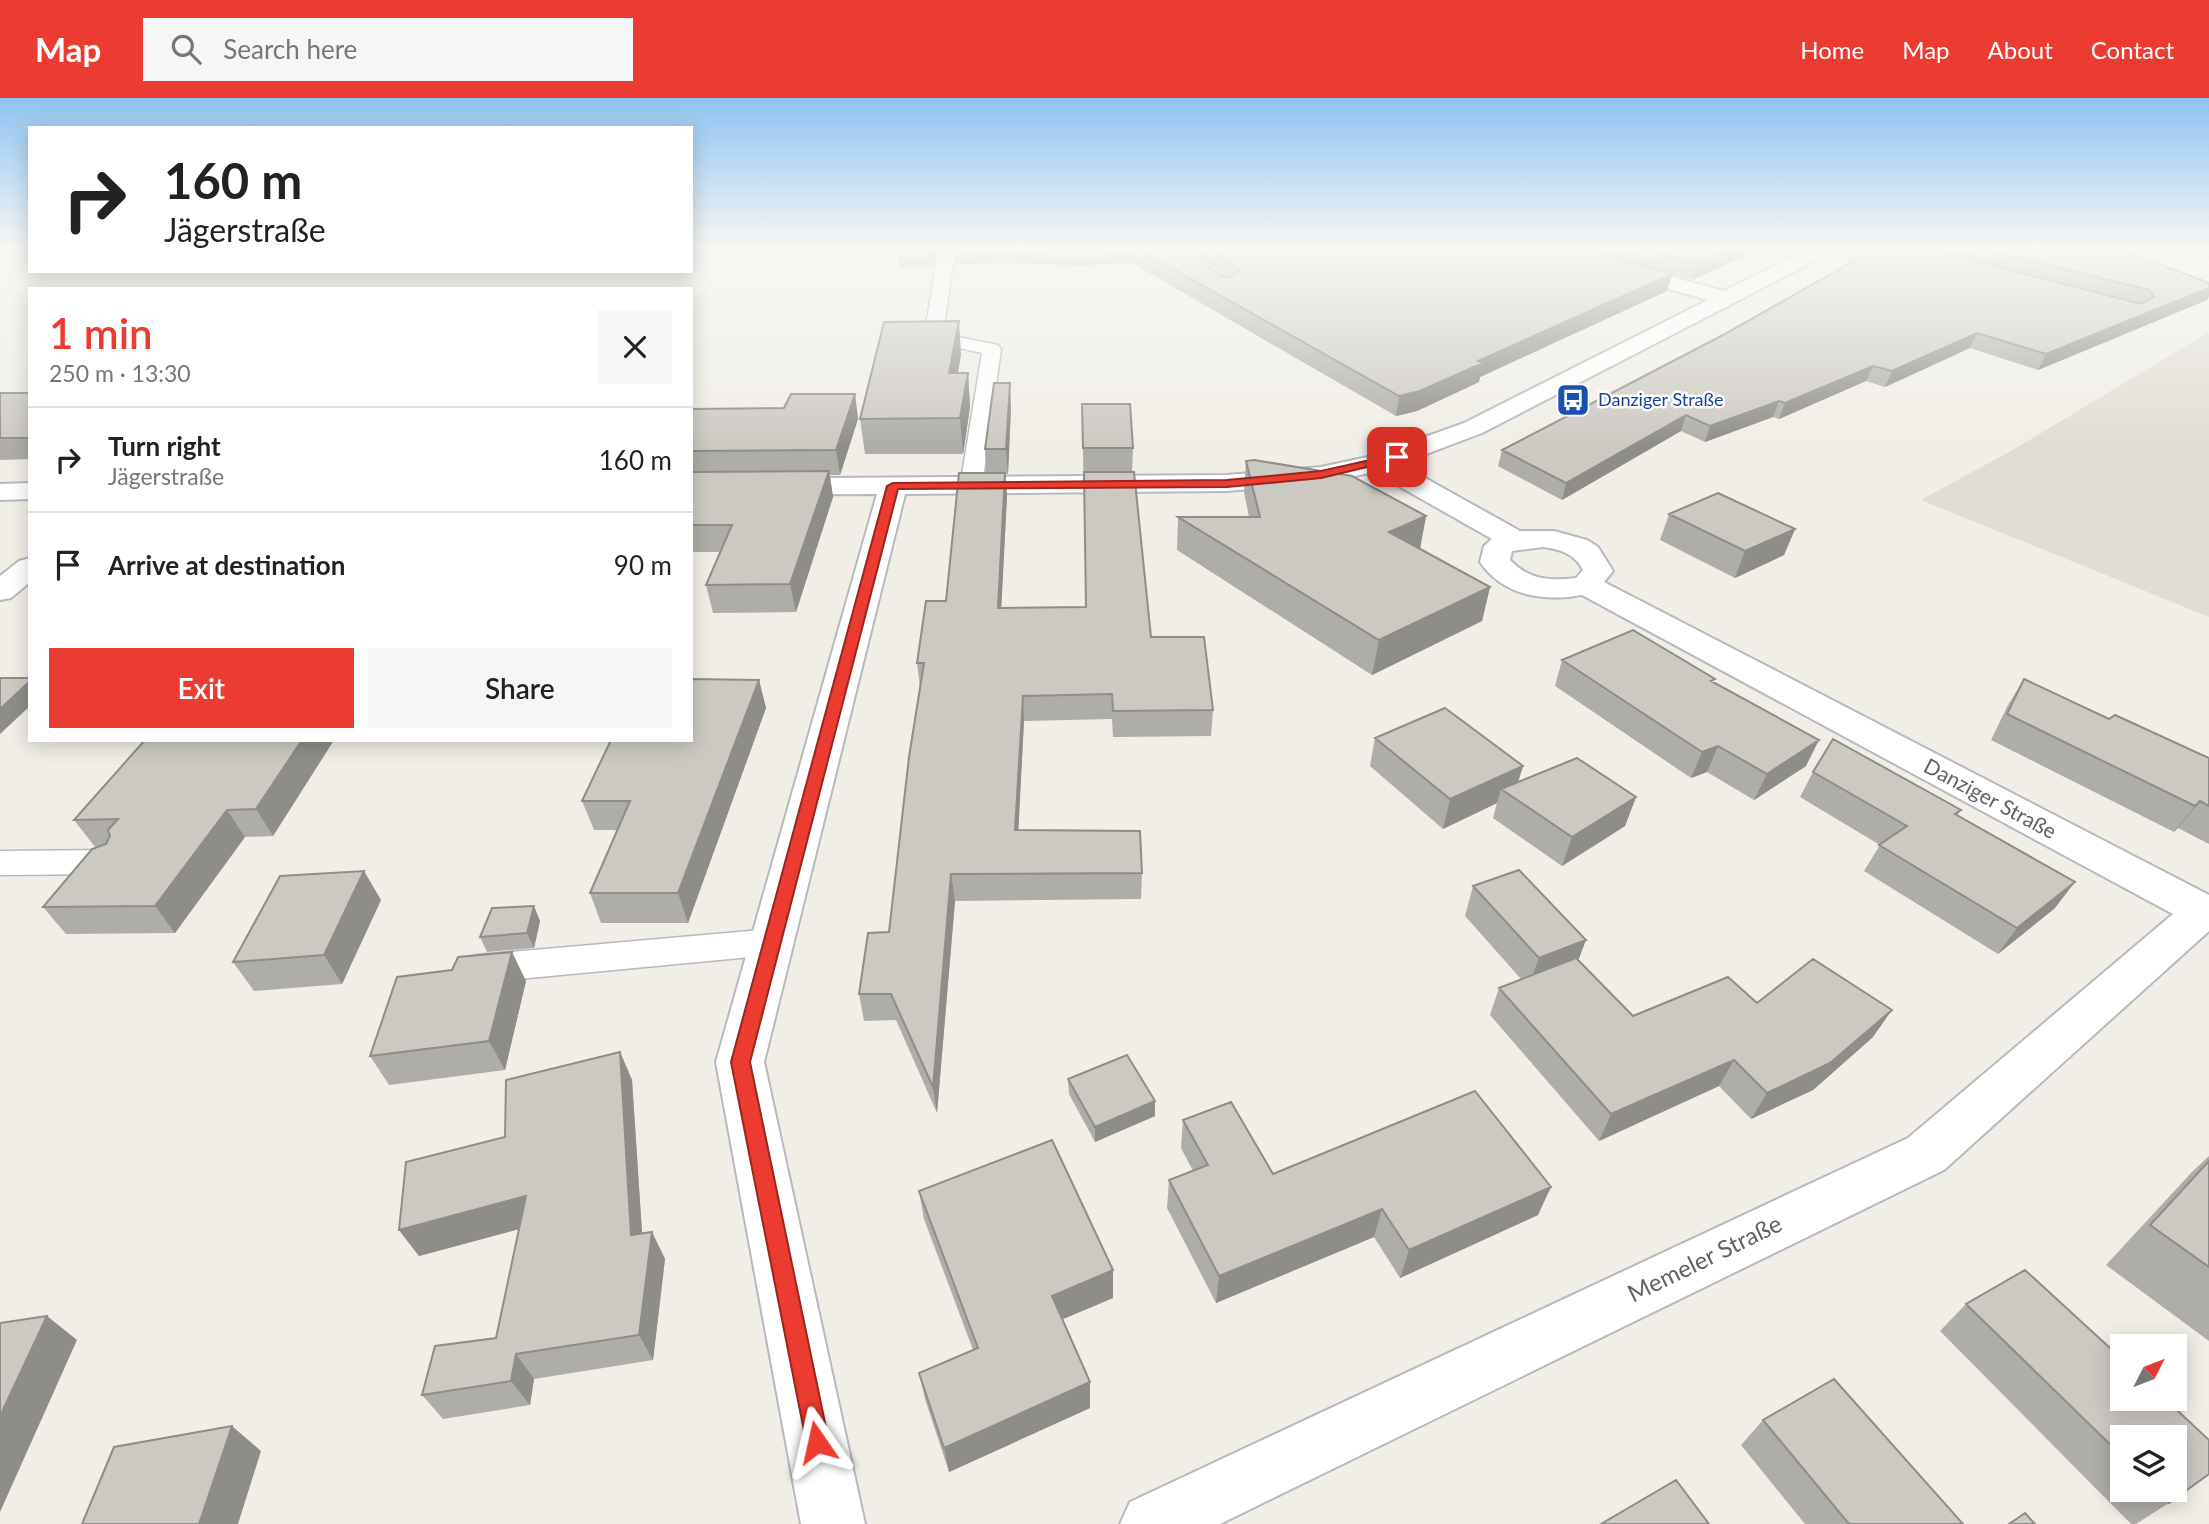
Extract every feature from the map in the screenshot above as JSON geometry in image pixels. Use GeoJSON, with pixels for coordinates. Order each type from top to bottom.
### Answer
{"type":"FeatureCollection","features":[{"type":"Feature","properties":{"kind":"street"},"geometry":{"type":"LineString","coordinates":[[693,487],[1227,483],[1321,474],[1378,463],[1473,428],[1693,315]]}},
{"type":"Feature","properties":{"kind":"street"},"geometry":{"type":"LineString","coordinates":[[1378,463],[1514,539]]}},
{"type":"Feature","properties":{"kind":"street"},"geometry":{"type":"LineString","coordinates":[[833,1524],[740,1062],[893,486]]}},
{"type":"Feature","properties":{"kind":"street"},"geometry":{"type":"LineString","coordinates":[[0,492],[28,491]]}},
{"type":"Feature","properties":{"kind":"street"},"geometry":{"type":"LineString","coordinates":[[1541,537],[1561,541],[1587,553],[1598,571],[1586,585],[1566,589],[1538,587],[1511,578],[1495,562],[1499,546],[1514,539],[1541,537]]}},
{"type":"Feature","properties":{"kind":"street"},"geometry":{"type":"LineString","coordinates":[[0,591],[28,569]]}},
{"type":"Feature","properties":{"kind":"street","name":"Danziger Straße"},"geometry":{"type":"LineString","coordinates":[[1586,585],[2206,913]]}},
{"type":"Feature","properties":{"kind":"street","name":"Memeler Straße"},"geometry":{"type":"LineString","coordinates":[[1152,1524],[1926,1154],[2206,913]]}},
{"type":"Feature","properties":{"kind":"lane"},"geometry":{"type":"LineString","coordinates":[[937,315],[933,337],[992,349],[971,486]]}},
{"type":"Feature","properties":{"kind":"lane"},"geometry":{"type":"LineString","coordinates":[[0,863],[112,862]]}},
{"type":"Feature","properties":{"kind":"lane"},"geometry":{"type":"LineString","coordinates":[[441,973],[772,942]]}},
{"type":"Feature","properties":{"kind":"shaded area"},"geometry":{"type":"Polygon","coordinates":[[[2207,333],[2209,617],[1921,500],[2018,447],[2207,333]]]}},
{"type":"Feature","properties":{"kind":"building"},"geometry":{"type":"Polygon","coordinates":[[[1254,315],[1582,315],[1478,361],[1483,363],[1420,391],[1399,396],[1254,315]]]}},
{"type":"Feature","properties":{"kind":"building"},"geometry":{"type":"Polygon","coordinates":[[[1759,315],[2143,315],[2046,354],[1977,333],[1892,371],[1873,366],[1785,403],[1779,401],[1710,426],[1686,415],[1566,483],[1502,450],[1759,315]]]}},
{"type":"Feature","properties":{"kind":"building"},"geometry":{"type":"Polygon","coordinates":[[[959,321],[949,373],[968,373],[960,418],[860,419],[884,322],[959,321]]]}},
{"type":"Feature","properties":{"kind":"building"},"geometry":{"type":"Polygon","coordinates":[[[994,383],[1010,383],[1006,449],[985,449],[994,383]]]}},
{"type":"Feature","properties":{"kind":"building"},"geometry":{"type":"Polygon","coordinates":[[[0,393],[28,393],[28,438],[0,438],[0,393]]]}},
{"type":"Feature","properties":{"kind":"building"},"geometry":{"type":"Polygon","coordinates":[[[791,394],[855,394],[836,450],[693,451],[693,409],[784,408],[791,394]]]}},
{"type":"Feature","properties":{"kind":"building"},"geometry":{"type":"Polygon","coordinates":[[[1082,404],[1130,404],[1133,448],[1083,448],[1082,404]]]}},
{"type":"Feature","properties":{"kind":"building"},"geometry":{"type":"Polygon","coordinates":[[[1254,460],[1352,476],[1426,516],[1389,532],[1490,587],[1379,640],[1178,517],[1260,517],[1246,461],[1254,460]]]}},
{"type":"Feature","properties":{"kind":"building"},"geometry":{"type":"Polygon","coordinates":[[[829,471],[790,584],[706,585],[732,525],[693,525],[693,472],[829,471]]]}},
{"type":"Feature","properties":{"kind":"building"},"geometry":{"type":"Polygon","coordinates":[[[1084,472],[1134,472],[1151,637],[1204,637],[1213,710],[1113,711],[1112,694],[1023,696],[1015,830],[1140,831],[1142,873],[951,874],[933,1087],[891,994],[859,994],[868,933],[889,932],[909,757],[924,663],[917,663],[926,601],[946,601],[959,473],[1005,473],[998,608],[1086,607],[1084,472]]]}},
{"type":"Feature","properties":{"kind":"building"},"geometry":{"type":"Polygon","coordinates":[[[1718,493],[1795,529],[1745,551],[1669,514],[1718,493]]]}},
{"type":"Feature","properties":{"kind":"building"},"geometry":{"type":"Polygon","coordinates":[[[1633,630],[1715,679],[1711,681],[1819,740],[1767,774],[1718,746],[1702,752],[1562,660],[1633,630]]]}},
{"type":"Feature","properties":{"kind":"building"},"geometry":{"type":"Polygon","coordinates":[[[0,678],[28,678],[28,683],[0,709],[0,678]]]}},
{"type":"Feature","properties":{"kind":"building"},"geometry":{"type":"Polygon","coordinates":[[[693,679],[759,680],[678,893],[590,893],[630,801],[582,801],[610,742],[693,742],[693,679]]]}},
{"type":"Feature","properties":{"kind":"building"},"geometry":{"type":"Polygon","coordinates":[[[2024,679],[2109,719],[2115,715],[2209,758],[2209,806],[2200,801],[2195,806],[2007,714],[2024,679]]]}},
{"type":"Feature","properties":{"kind":"building"},"geometry":{"type":"Polygon","coordinates":[[[1445,708],[1523,766],[1450,799],[1375,738],[1445,708]]]}},
{"type":"Feature","properties":{"kind":"building"},"geometry":{"type":"Polygon","coordinates":[[[1833,739],[1961,810],[1955,814],[2075,882],[2017,928],[1879,845],[1907,826],[1813,772],[1833,739]]]}},
{"type":"Feature","properties":{"kind":"building"},"geometry":{"type":"Polygon","coordinates":[[[143,742],[301,742],[256,809],[227,810],[155,906],[43,907],[92,849],[106,844],[110,836],[108,830],[118,819],[74,820],[143,742]]]}},
{"type":"Feature","properties":{"kind":"building"},"geometry":{"type":"Polygon","coordinates":[[[1577,758],[1636,797],[1572,837],[1501,789],[1577,758]]]}},
{"type":"Feature","properties":{"kind":"building"},"geometry":{"type":"Polygon","coordinates":[[[1519,870],[1586,940],[1539,958],[1473,886],[1519,870]]]}},
{"type":"Feature","properties":{"kind":"building"},"geometry":{"type":"Polygon","coordinates":[[[364,871],[324,955],[233,962],[280,876],[364,871]]]}},
{"type":"Feature","properties":{"kind":"building"},"geometry":{"type":"Polygon","coordinates":[[[534,906],[527,933],[480,937],[492,908],[534,906]]]}},
{"type":"Feature","properties":{"kind":"building"},"geometry":{"type":"Polygon","coordinates":[[[512,952],[489,1041],[370,1056],[397,977],[452,970],[458,957],[512,952]]]}},
{"type":"Feature","properties":{"kind":"building"},"geometry":{"type":"Polygon","coordinates":[[[1576,958],[1633,1016],[1728,977],[1757,1003],[1813,959],[1892,1010],[1830,1063],[1767,1093],[1734,1060],[1611,1114],[1499,988],[1576,958]]]}},
{"type":"Feature","properties":{"kind":"building"},"geometry":{"type":"Polygon","coordinates":[[[620,1052],[631,1235],[652,1232],[639,1335],[516,1354],[511,1381],[422,1395],[435,1346],[496,1338],[526,1196],[399,1230],[406,1162],[505,1137],[506,1080],[620,1052]]]}},
{"type":"Feature","properties":{"kind":"building"},"geometry":{"type":"Polygon","coordinates":[[[1127,1055],[1155,1101],[1095,1127],[1068,1079],[1127,1055]]]}},
{"type":"Feature","properties":{"kind":"building"},"geometry":{"type":"Polygon","coordinates":[[[1475,1091],[1551,1187],[1409,1250],[1382,1209],[1219,1276],[1169,1180],[1208,1165],[1183,1120],[1231,1102],[1273,1174],[1475,1091]]]}},
{"type":"Feature","properties":{"kind":"building"},"geometry":{"type":"Polygon","coordinates":[[[1052,1140],[1113,1270],[1052,1296],[1090,1382],[944,1448],[919,1373],[978,1348],[919,1191],[1052,1140]]]}},
{"type":"Feature","properties":{"kind":"building"},"geometry":{"type":"Polygon","coordinates":[[[2209,1161],[2209,1267],[2150,1225],[2209,1161]]]}},
{"type":"Feature","properties":{"kind":"building"},"geometry":{"type":"Polygon","coordinates":[[[2025,1270],[2110,1348],[2110,1411],[2178,1411],[2209,1440],[2209,1474],[2187,1490],[2187,1425],[2110,1425],[2110,1444],[1966,1304],[2025,1270]]]}},
{"type":"Feature","properties":{"kind":"building"},"geometry":{"type":"Polygon","coordinates":[[[47,1316],[0,1416],[0,1323],[47,1316]]]}},
{"type":"Feature","properties":{"kind":"building"},"geometry":{"type":"Polygon","coordinates":[[[1834,1379],[1963,1524],[1849,1524],[1763,1420],[1834,1379]]]}},
{"type":"Feature","properties":{"kind":"building"},"geometry":{"type":"Polygon","coordinates":[[[232,1426],[199,1524],[82,1524],[114,1447],[232,1426]]]}},
{"type":"Feature","properties":{"kind":"building"},"geometry":{"type":"Polygon","coordinates":[[[1676,1480],[1709,1524],[1601,1524],[1676,1480]]]}},
{"type":"Feature","properties":{"kind":"building"},"geometry":{"type":"Polygon","coordinates":[[[2025,1513],[2035,1524],[2009,1524],[2025,1513]]]}},
{"type":"Feature","properties":{"kind":"place","name":"Danziger Straße"},"geometry":{"type":"Point","coordinates":[1573,400]}},
{"type":"Feature","properties":{"kind":"route"},"geometry":{"type":"LineString","coordinates":[[817,1442],[740,1062],[893,486],[1227,483],[1321,474],[1397,457]]}}]}
